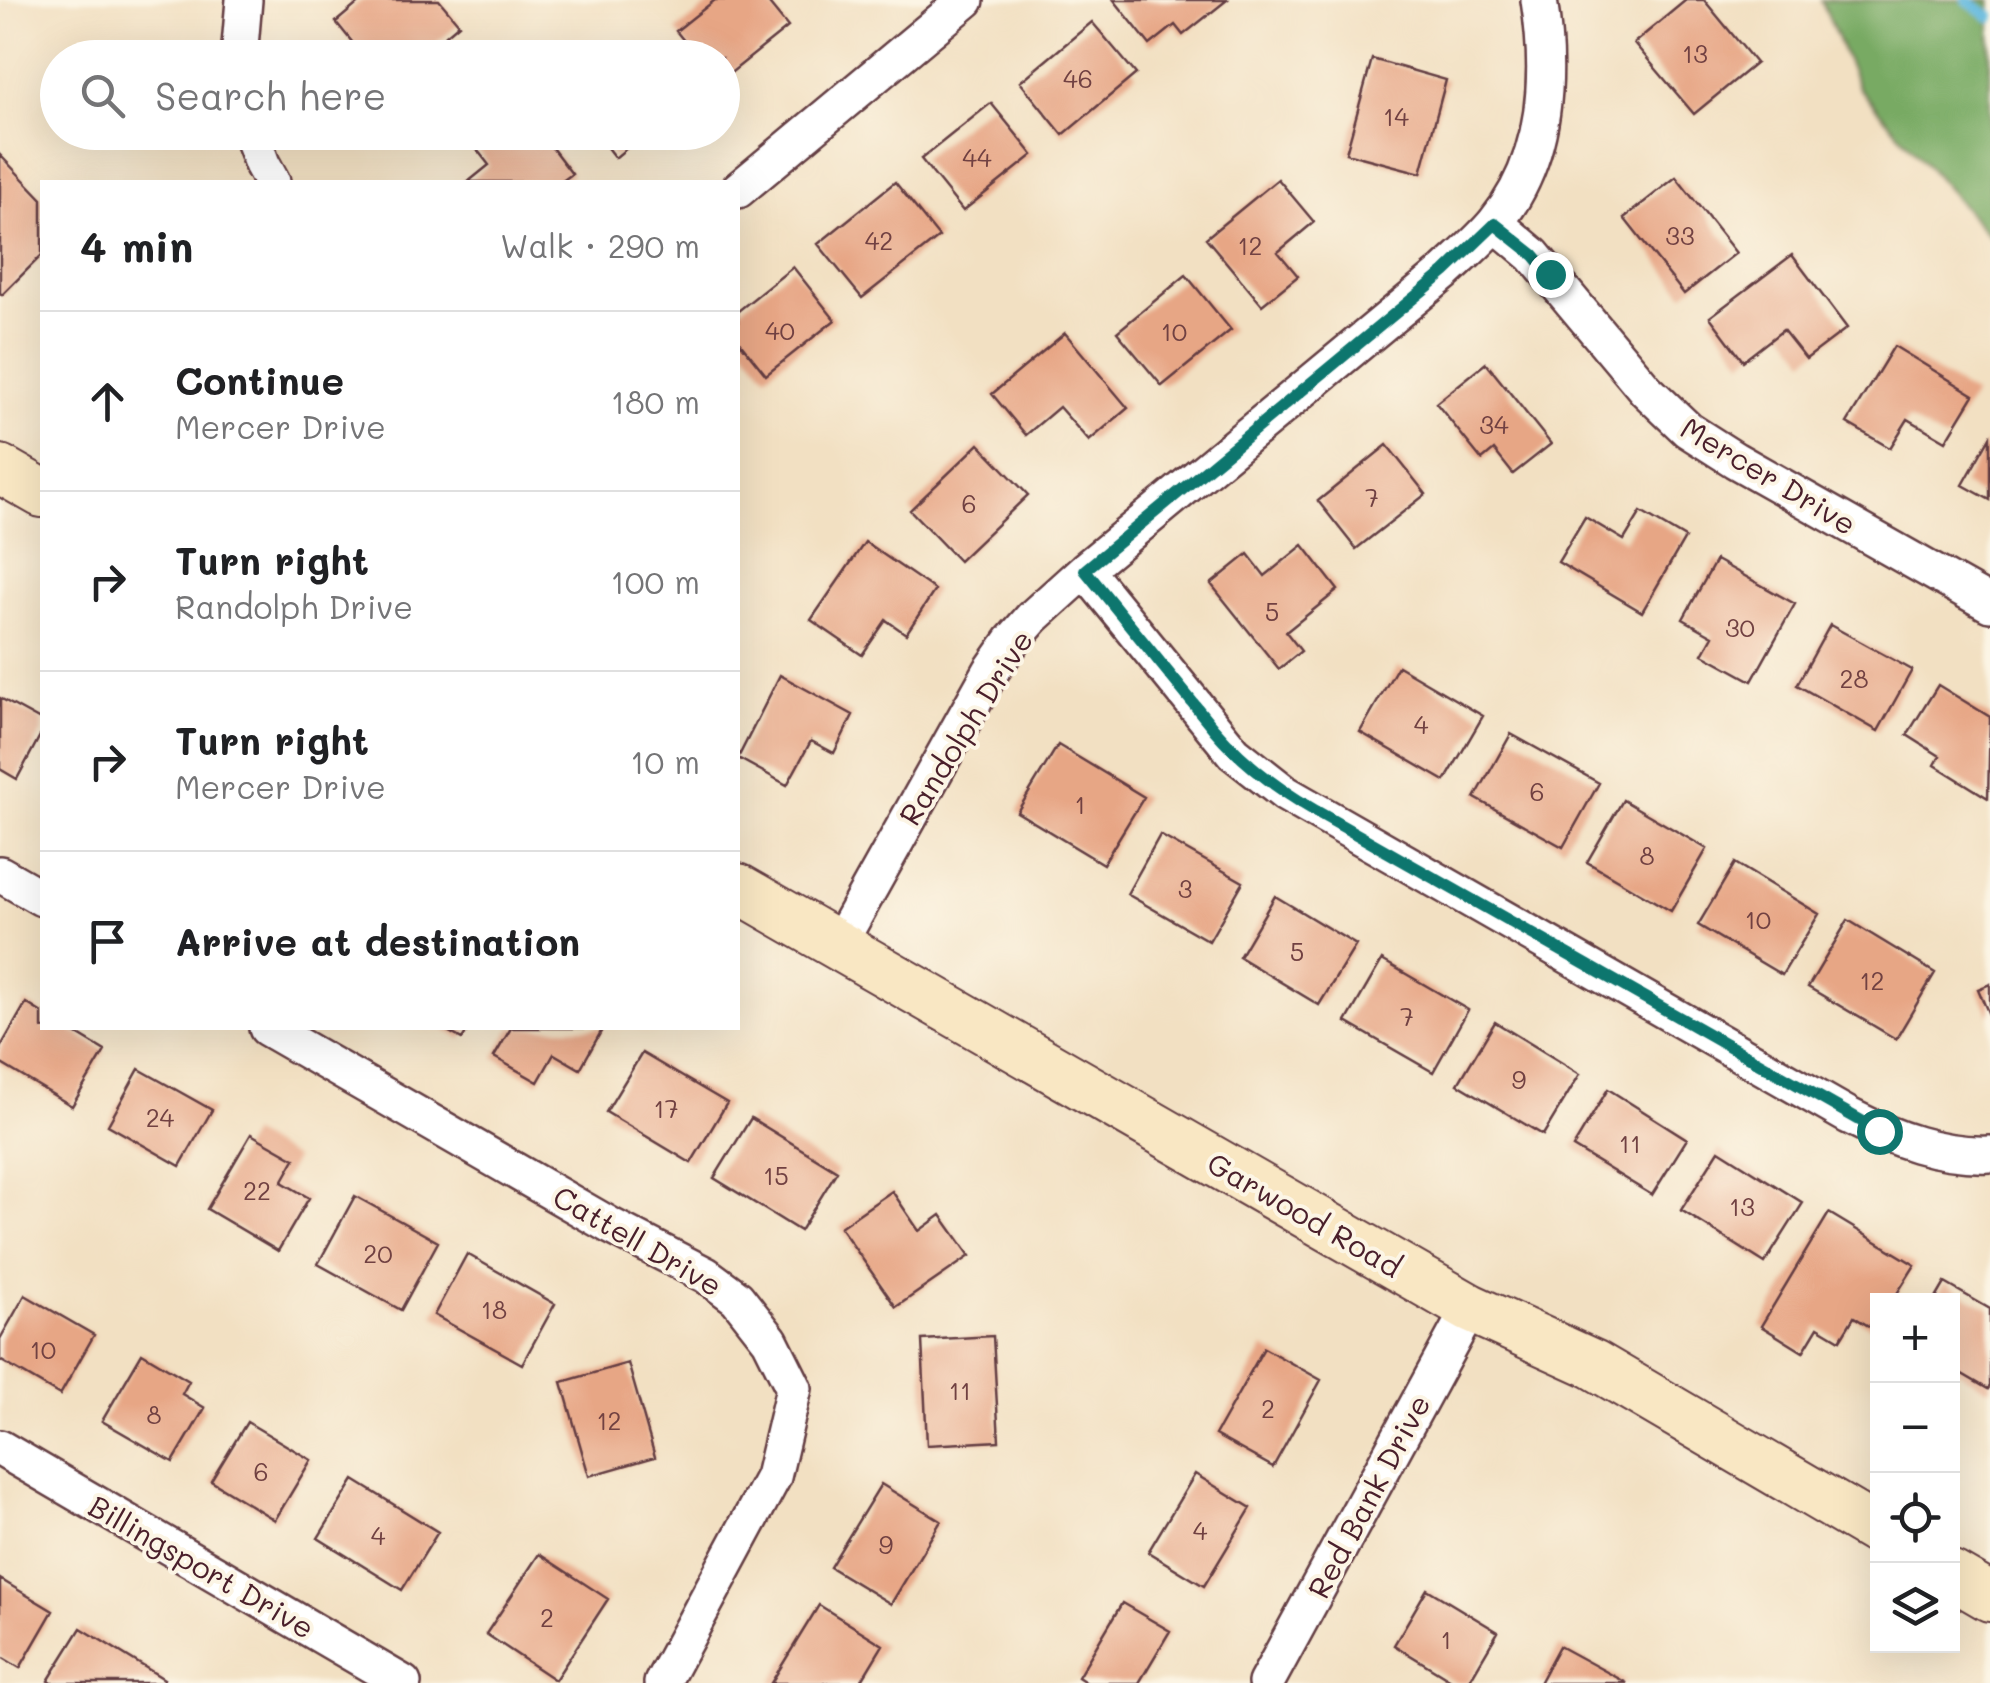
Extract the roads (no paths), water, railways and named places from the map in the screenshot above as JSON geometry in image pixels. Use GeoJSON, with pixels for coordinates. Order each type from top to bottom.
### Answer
{"type":"FeatureCollection","features":[{"type":"Feature","properties":{"kind":"street"},"geometry":{"type":"LineString","coordinates":[[241,40],[244,0]]}},
{"type":"Feature","properties":{"kind":"street"},"geometry":{"type":"LineString","coordinates":[[740,188],[966,0]]}},
{"type":"Feature","properties":{"kind":"street","name":"Randolph Drive"},"geometry":{"type":"LineString","coordinates":[[838,944],[991,672],[1033,617],[1445,272],[1495,224],[1516,193],[1541,124],[1546,76],[1538,0]]}},
{"type":"Feature","properties":{"kind":"street"},"geometry":{"type":"LineString","coordinates":[[257,150],[271,180]]}},
{"type":"Feature","properties":{"kind":"street","name":"Mercer Drive"},"geometry":{"type":"LineString","coordinates":[[1495,224],[1534,255],[1646,390],[1688,430],[1990,604]]}},
{"type":"Feature","properties":{"kind":"street"},"geometry":{"type":"LineString","coordinates":[[0,469],[40,492]]}},
{"type":"Feature","properties":{"kind":"street"},"geometry":{"type":"LineString","coordinates":[[1085,570],[1234,754],[1286,794],[1849,1116],[1908,1143],[1963,1154],[1990,1154]]}},
{"type":"Feature","properties":{"kind":"street"},"geometry":{"type":"LineString","coordinates":[[0,874],[40,897]]}},
{"type":"Feature","properties":{"kind":"street","name":"Garwood Road"},"geometry":{"type":"LineString","coordinates":[[740,889],[1470,1308],[1593,1364],[1870,1526]]}},
{"type":"Feature","properties":{"kind":"street","name":"Cattell Drive"},"geometry":{"type":"LineString","coordinates":[[270,1030],[611,1226],[706,1275],[738,1298],[770,1340],[794,1388],[774,1477],[662,1683]]}},
{"type":"Feature","properties":{"kind":"street","name":"Red Bank Drive"},"geometry":{"type":"LineString","coordinates":[[1272,1681],[1470,1308]]}},
{"type":"Feature","properties":{"kind":"street","name":"Billingsport Drive"},"geometry":{"type":"LineString","coordinates":[[0,1448],[403,1683]]}},
{"type":"Feature","properties":{"kind":"street"},"geometry":{"type":"LineString","coordinates":[[1960,1580],[1990,1597]]}},
{"type":"Feature","properties":{"kind":"waterway"},"geometry":{"type":"LineString","coordinates":[[1967,0],[1990,17]]}}]}
